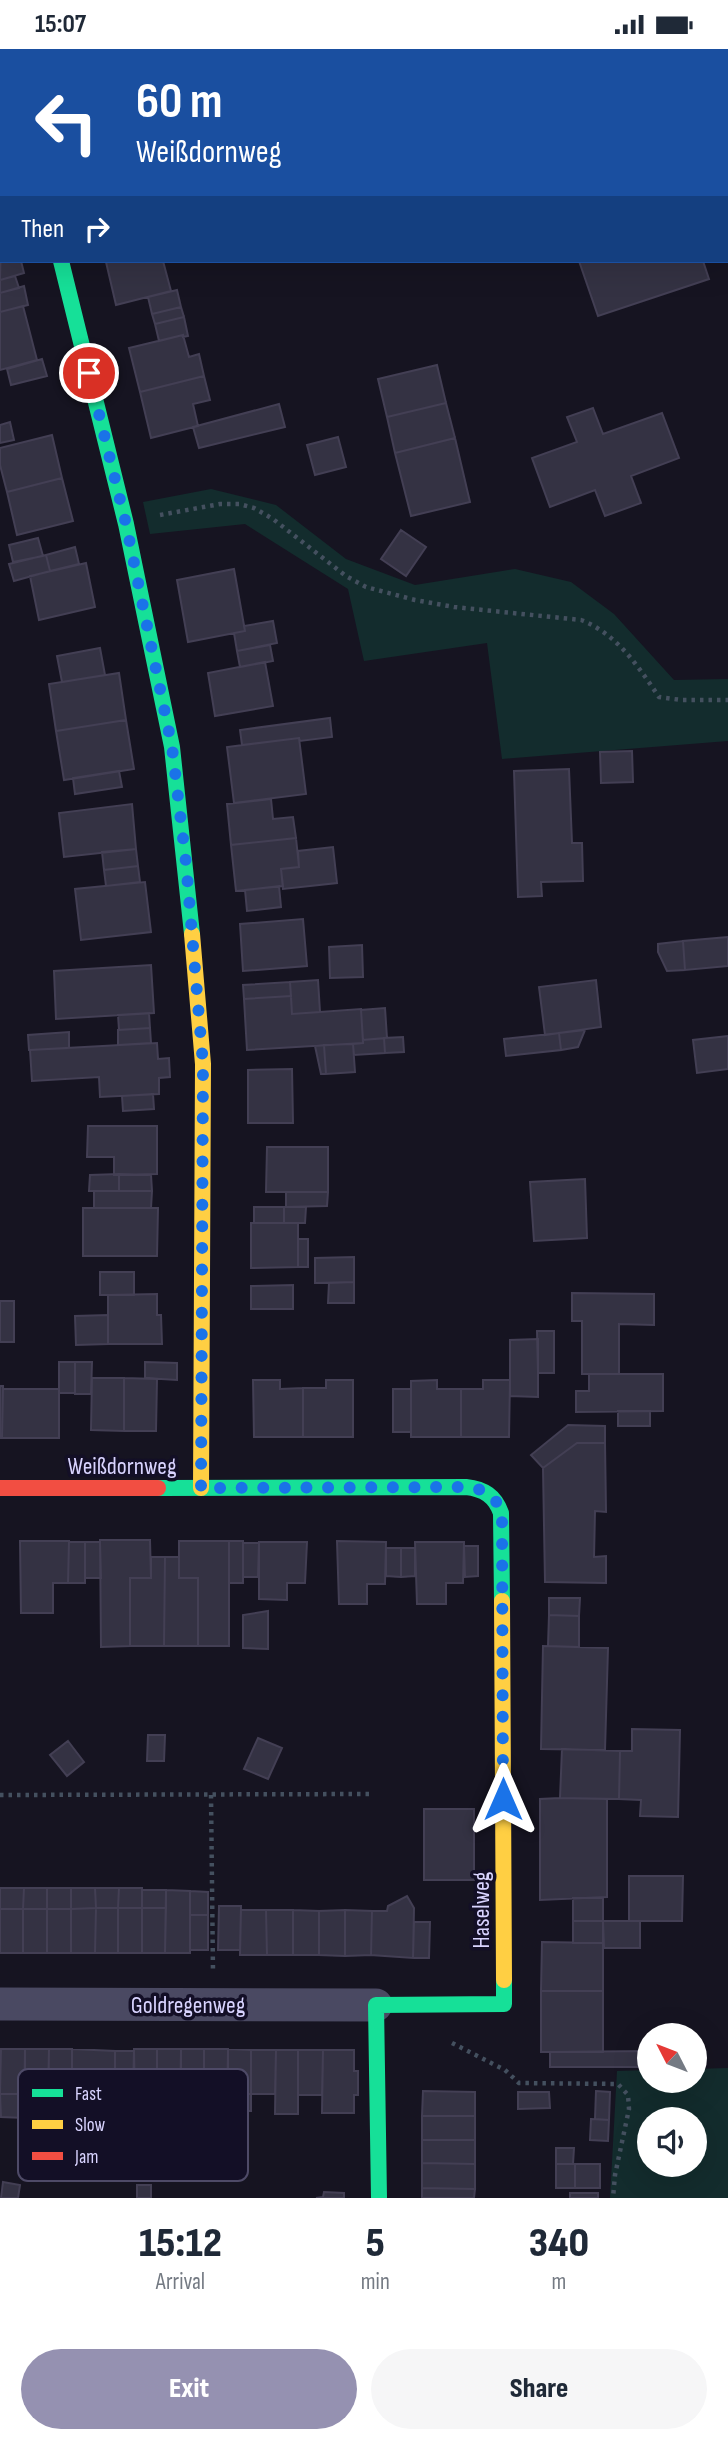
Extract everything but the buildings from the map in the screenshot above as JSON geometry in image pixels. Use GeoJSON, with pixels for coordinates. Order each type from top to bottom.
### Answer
{"type":"FeatureCollection","features":[{"type":"Feature","properties":{"kind":"street"},"geometry":{"type":"LineString","coordinates":[[61,263],[126,524],[172,747],[186,863],[203,1064],[201,1488]]}},
{"type":"Feature","properties":{"kind":"street","name":"Weißdornweg"},"geometry":{"type":"LineString","coordinates":[[0,1489],[466,1487],[485,1491],[493,1496]]}},
{"type":"Feature","properties":{"kind":"street","name":"Haselweg"},"geometry":{"type":"LineString","coordinates":[[376,2005],[505,2004],[502,1521],[501,1511],[493,1496]]}},
{"type":"Feature","properties":{"kind":"street","name":"Goldregenweg"},"geometry":{"type":"LineString","coordinates":[[0,2004],[376,2005]]}},
{"type":"Feature","properties":{"kind":"street"},"geometry":{"type":"LineString","coordinates":[[376,2005],[379,2198]]}},
{"type":"Feature","properties":{"kind":"path"},"geometry":{"type":"LineString","coordinates":[[126,524],[171,512],[220,504],[247,506],[273,519],[346,576],[366,587],[454,607],[581,620],[603,632],[633,659],[659,697],[728,700]]}},
{"type":"Feature","properties":{"kind":"path"},"geometry":{"type":"LineString","coordinates":[[0,1795],[371,1794]]}},
{"type":"Feature","properties":{"kind":"path"},"geometry":{"type":"LineString","coordinates":[[211,1795],[213,2005]]}},
{"type":"Feature","properties":{"kind":"path"},"geometry":{"type":"LineString","coordinates":[[446,2040],[505,2070],[519,2083],[618,2084],[624,2089],[628,2095],[629,2109],[615,2175],[613,2198]]}},
{"type":"Feature","properties":{"kind":"green space"},"geometry":{"type":"Polygon","coordinates":[[[211,489],[276,505],[346,559],[415,585],[515,569],[571,582],[614,614],[674,680],[728,679],[728,741],[502,759],[487,643],[364,661],[348,589],[245,524],[150,534],[143,502],[211,489]]]}},
{"type":"Feature","properties":{"kind":"green space"},"geometry":{"type":"Polygon","coordinates":[[[728,2068],[728,2198],[610,2198],[617,2071],[637,2070],[637,2093],[707,2093],[707,2069],[728,2068]]]}},
{"type":"Feature","properties":{"kind":"traffic: fast"},"geometry":{"type":"LineString","coordinates":[[61,263],[126,524],[172,747],[192,934]]}},
{"type":"Feature","properties":{"kind":"traffic: fast"},"geometry":{"type":"LineString","coordinates":[[158,1488],[466,1487],[478,1490],[488,1494],[501,1513],[502,1601]]}},
{"type":"Feature","properties":{"kind":"traffic: fast"},"geometry":{"type":"LineString","coordinates":[[379,2198],[376,2005],[504,2004],[504,1980]]}},
{"type":"Feature","properties":{"kind":"traffic: slow"},"geometry":{"type":"LineString","coordinates":[[192,934],[203,1064],[201,1488]]}},
{"type":"Feature","properties":{"kind":"traffic: slow"},"geometry":{"type":"LineString","coordinates":[[502,1601],[504,1980]]}},
{"type":"Feature","properties":{"kind":"traffic: jam"},"geometry":{"type":"LineString","coordinates":[[0,1488],[158,1488]]}},
{"type":"Feature","properties":{"kind":"route"},"geometry":{"type":"LineString","coordinates":[[89,373],[126,524],[172,747],[186,863],[203,1064],[201,1488],[466,1487],[485,1491],[493,1496],[501,1511],[502,1521],[503,1799]]}}]}
